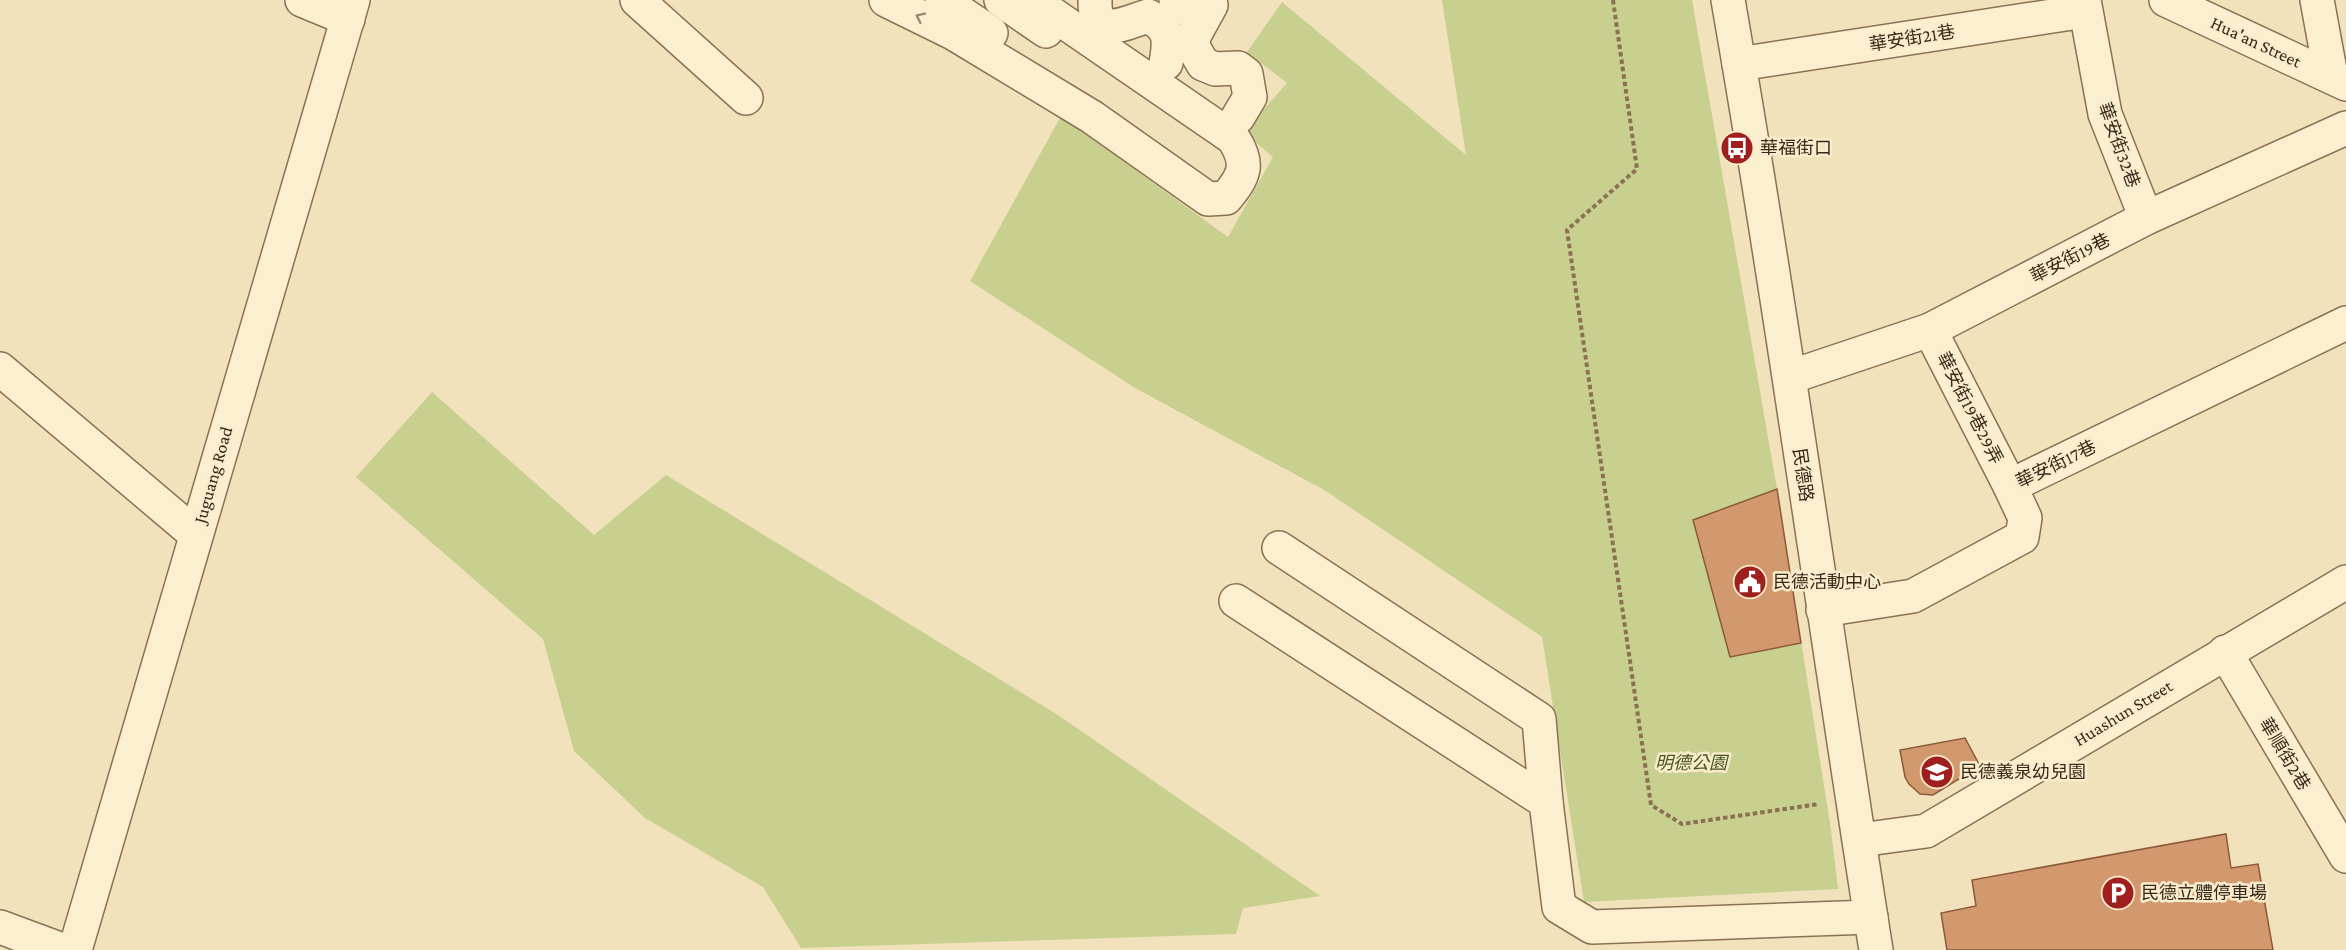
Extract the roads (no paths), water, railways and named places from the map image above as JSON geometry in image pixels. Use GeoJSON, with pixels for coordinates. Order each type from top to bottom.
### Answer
{"type":"FeatureCollection","features":[{"type":"Feature","properties":{"kind":"street"},"geometry":{"type":"LineString","coordinates":[[302,0],[351,9]]}},
{"type":"Feature","properties":{"kind":"street"},"geometry":{"type":"LineString","coordinates":[[637,0],[746,98]]}},
{"type":"Feature","properties":{"kind":"street"},"geometry":{"type":"LineString","coordinates":[[886,0],[953,33],[1092,117],[1208,199],[1226,198],[1239,183],[1244,170],[1241,151],[1233,138],[1032,0]]}},
{"type":"Feature","properties":{"kind":"street"},"geometry":{"type":"LineString","coordinates":[[942,0],[1200,174],[1212,178],[1224,170],[1223,157],[1214,145],[1001,0]]}},
{"type":"Feature","properties":{"kind":"street"},"geometry":{"type":"LineString","coordinates":[[1095,0],[1096,15],[1102,23],[1111,27],[1122,26],[1148,16],[1158,21],[1167,31],[1169,45],[1166,63]]}},
{"type":"Feature","properties":{"kind":"street"},"geometry":{"type":"LineString","coordinates":[[1176,0],[1203,10],[1192,45],[1203,64],[1215,69],[1238,68],[1246,74],[1250,97],[1238,117]]}},
{"type":"Feature","properties":{"kind":"street","name":"民德路"},"geometry":{"type":"LineString","coordinates":[[1728,0],[1790,377],[1823,610],[1876,950]]}},
{"type":"Feature","properties":{"kind":"street","name":"Hua'an Street"},"geometry":{"type":"LineString","coordinates":[[2166,0],[2338,80]]}},
{"type":"Feature","properties":{"kind":"street"},"geometry":{"type":"LineString","coordinates":[[2318,0],[2338,80]]}},
{"type":"Feature","properties":{"kind":"street","name":"華安街21巷"},"geometry":{"type":"LineString","coordinates":[[1739,64],[2085,5]]}},
{"type":"Feature","properties":{"kind":"street","name":"華安街32巷"},"geometry":{"type":"LineString","coordinates":[[2085,5],[2105,114],[2146,218]]}},
{"type":"Feature","properties":{"kind":"street","name":"Juguang Road"},"geometry":{"type":"LineString","coordinates":[[75,950],[195,534],[351,9]]}},
{"type":"Feature","properties":{"kind":"street","name":"華安街19巷"},"geometry":{"type":"LineString","coordinates":[[1790,377],[1930,330],[2146,218],[2346,128]]}},
{"type":"Feature","properties":{"kind":"street","name":"華安街17巷"},"geometry":{"type":"LineString","coordinates":[[1823,610],[1914,596],[2022,537],[2025,518],[2010,486],[2346,323]]}},
{"type":"Feature","properties":{"kind":"street","name":"華安街19巷29弄"},"geometry":{"type":"LineString","coordinates":[[1930,330],[2010,486]]}},
{"type":"Feature","properties":{"kind":"street"},"geometry":{"type":"LineString","coordinates":[[0,369],[195,534]]}},
{"type":"Feature","properties":{"kind":"street"},"geometry":{"type":"LineString","coordinates":[[1279,548],[1539,719],[1546,802],[1559,907],[1592,927],[1871,917]]}},
{"type":"Feature","properties":{"kind":"street","name":"Huashun Street"},"geometry":{"type":"LineString","coordinates":[[1860,840],[1926,831],[2346,582]]}},
{"type":"Feature","properties":{"kind":"street"},"geometry":{"type":"LineString","coordinates":[[1236,601],[1546,802]]}},
{"type":"Feature","properties":{"kind":"street","name":"華順街2巷"},"geometry":{"type":"LineString","coordinates":[[2225,652],[2346,856]]}},
{"type":"Feature","properties":{"kind":"street"},"geometry":{"type":"LineString","coordinates":[[0,927],[62,950]]}},
{"type":"Feature","properties":{"kind":"place","name":"華福街口"},"geometry":{"type":"Point","coordinates":[1737,148]}},
{"type":"Feature","properties":{"kind":"place","name":"民德活動中心"},"geometry":{"type":"Point","coordinates":[1750,582]}},
{"type":"Feature","properties":{"kind":"place","name":"民德義泉幼兒園"},"geometry":{"type":"Point","coordinates":[1937,772]}},
{"type":"Feature","properties":{"kind":"place","name":"民德立體停車場"},"geometry":{"type":"Point","coordinates":[2118,893]}},
{"type":"Feature","properties":{"kind":"park label","name":"明德公園"},"geometry":{"type":"Point","coordinates":[1691,763]}}]}
